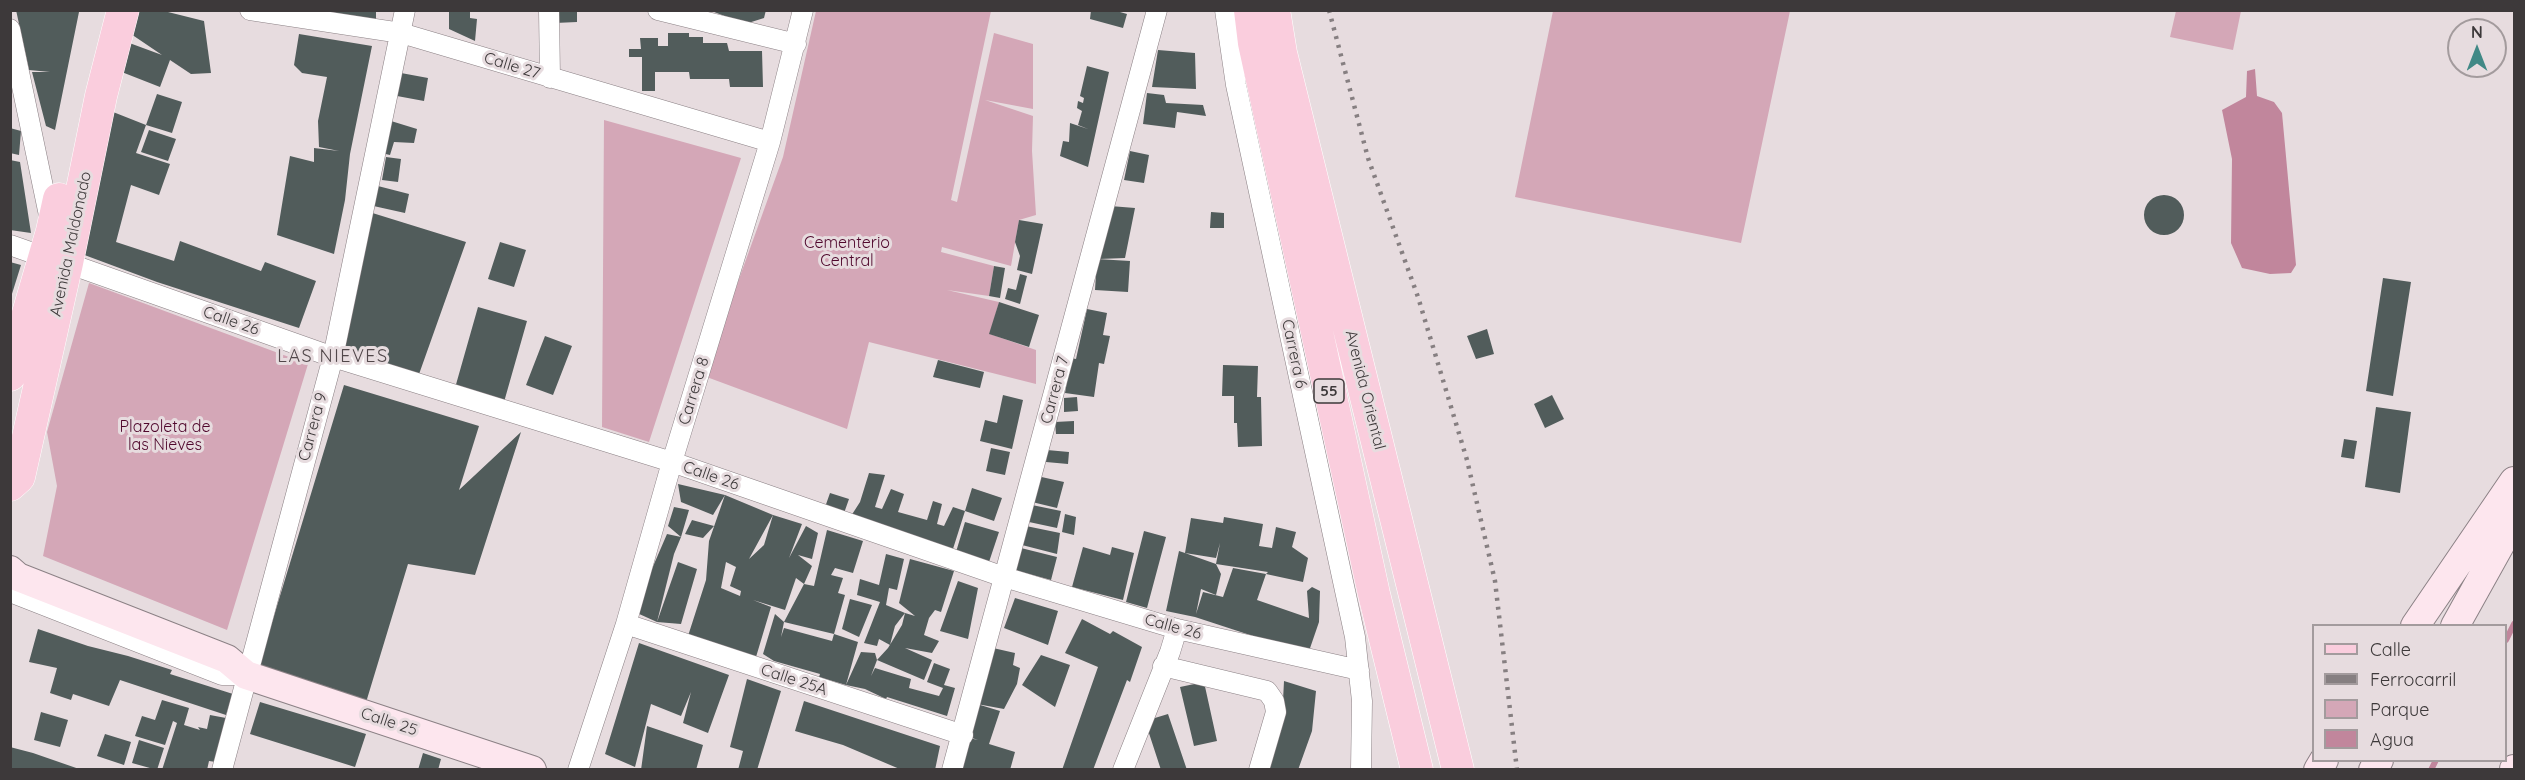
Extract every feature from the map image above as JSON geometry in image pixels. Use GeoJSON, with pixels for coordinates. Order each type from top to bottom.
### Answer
{"type":"FeatureCollection","features":[{"type":"Feature","properties":{"kind":"main road","name":"Avenida Maldonado"},"geometry":{"type":"LineString","coordinates":[[14,489],[55,250],[100,10]]}},
{"type":"Feature","properties":{"kind":"main road","name":"Avenida Maldonado"},"geometry":{"type":"LineString","coordinates":[[10,375],[55,250],[101,96],[123,10]]}},
{"type":"Feature","properties":{"kind":"main road","name":"Avenida Oriental"},"geometry":{"type":"LineString","coordinates":[[1250,10],[1254,43],[1371,583],[1417,770]]}},
{"type":"Feature","properties":{"kind":"main road","name":"Avenida Oriental"},"geometry":{"type":"LineString","coordinates":[[1274,10],[1281,53],[1458,770]]}},
{"type":"Feature","properties":{"kind":"main road"},"geometry":{"type":"LineString","coordinates":[[2416,624],[2514,481]]}},
{"type":"Feature","properties":{"kind":"main road"},"geometry":{"type":"LineString","coordinates":[[2456,624],[2514,520]]}},
{"type":"Feature","properties":{"kind":"main road","name":"Calle 25"},"geometry":{"type":"LineString","coordinates":[[10,570],[18,577],[227,659],[246,675],[532,770]]}},
{"type":"Feature","properties":{"kind":"street","name":"Calle 27"},"geometry":{"type":"LineString","coordinates":[[250,10],[401,33],[770,142]]}},
{"type":"Feature","properties":{"kind":"street","name":"Carrera 9"},"geometry":{"type":"LineString","coordinates":[[222,770],[333,357],[405,10]]}},
{"type":"Feature","properties":{"kind":"street"},"geometry":{"type":"LineString","coordinates":[[549,10],[550,78]]}},
{"type":"Feature","properties":{"kind":"street"},"geometry":{"type":"LineString","coordinates":[[658,10],[796,44]]}},
{"type":"Feature","properties":{"kind":"street","name":"Carrera 8"},"geometry":{"type":"LineString","coordinates":[[578,770],[626,624],[672,462],[770,142],[803,10]]}},
{"type":"Feature","properties":{"kind":"street","name":"Carrera 7"},"geometry":{"type":"LineString","coordinates":[[952,770],[1157,10]]}},
{"type":"Feature","properties":{"kind":"street","name":"Carrera 6"},"geometry":{"type":"LineString","coordinates":[[1225,10],[1236,85],[1344,585],[1362,701],[1360,770]]}},
{"type":"Feature","properties":{"kind":"street"},"geometry":{"type":"LineString","coordinates":[[10,29],[55,250]]}},
{"type":"Feature","properties":{"kind":"street","name":"Calle 26"},"geometry":{"type":"LineString","coordinates":[[10,245],[55,250],[333,357],[672,462],[1004,577],[1176,629],[1359,670]]}},
{"type":"Feature","properties":{"kind":"street","name":"Calle 25"},"geometry":{"type":"LineString","coordinates":[[10,592],[222,675],[246,675]]}},
{"type":"Feature","properties":{"kind":"street","name":"Calle 25A"},"geometry":{"type":"LineString","coordinates":[[626,624],[963,735]]}},
{"type":"Feature","properties":{"kind":"street"},"geometry":{"type":"LineString","coordinates":[[1123,770],[1176,629]]}},
{"type":"Feature","properties":{"kind":"street"},"geometry":{"type":"LineString","coordinates":[[1163,666],[1267,692],[1274,701],[1276,712],[1258,770]]}},
{"type":"Feature","properties":{"kind":"green space","name":"Cementerio Central"},"geometry":{"type":"Polygon","coordinates":[[[816,11],[991,11],[951,200],[957,202],[994,33],[1033,44],[1033,109],[985,100],[1033,116],[1032,151],[1036,215],[1019,220],[1011,266],[942,247],[941,252],[994,266],[989,296],[947,290],[999,302],[990,334],[1036,350],[1036,384],[869,342],[847,429],[704,376],[783,157],[816,11]]]}},
{"type":"Feature","properties":{"kind":"green space"},"geometry":{"type":"Polygon","coordinates":[[[1553,11],[1790,11],[1741,243],[1515,197],[1553,11]]]}},
{"type":"Feature","properties":{"kind":"green space"},"geometry":{"type":"Polygon","coordinates":[[[2176,11],[2241,11],[2233,50],[2170,37],[2176,11]]]}},
{"type":"Feature","properties":{"kind":"green space"},"geometry":{"type":"Polygon","coordinates":[[[604,120],[741,158],[649,442],[602,427],[604,120]]]}},
{"type":"Feature","properties":{"kind":"green space","name":"Plazoleta de las Nieves"},"geometry":{"type":"Polygon","coordinates":[[[89,283],[308,364],[227,630],[43,556],[57,486],[47,432],[89,283]]]}},
{"type":"Feature","properties":{"kind":"water"},"geometry":{"type":"Polygon","coordinates":[[[2255,69],[2257,96],[2274,102],[2282,113],[2296,265],[2291,273],[2270,274],[2242,268],[2231,243],[2232,159],[2222,110],[2246,97],[2247,71],[2255,69]]]}},
{"type":"Feature","properties":{"kind":"building"},"geometry":{"type":"Polygon","coordinates":[[[16,10],[79,12],[55,130],[46,126],[32,72],[50,72],[29,70],[16,10]]]}},
{"type":"Feature","properties":{"kind":"building"},"geometry":{"type":"Polygon","coordinates":[[[131,10],[160,10],[204,21],[211,73],[191,74],[170,60],[160,87],[114,69],[124,41],[162,55],[128,32],[131,10]]]}},
{"type":"Feature","properties":{"kind":"building"},"geometry":{"type":"Polygon","coordinates":[[[376,10],[376,23],[322,11],[376,10]]]}},
{"type":"Feature","properties":{"kind":"building"},"geometry":{"type":"Polygon","coordinates":[[[449,10],[470,10],[470,18],[477,19],[475,41],[449,29],[449,10]]]}},
{"type":"Feature","properties":{"kind":"building"},"geometry":{"type":"Polygon","coordinates":[[[555,10],[577,10],[577,22],[555,23],[555,10]]]}},
{"type":"Feature","properties":{"kind":"building"},"geometry":{"type":"Polygon","coordinates":[[[709,10],[766,10],[764,18],[745,24],[709,10]]]}},
{"type":"Feature","properties":{"kind":"building"},"geometry":{"type":"Polygon","coordinates":[[[1091,10],[1113,10],[1127,14],[1123,28],[1090,19],[1091,10]]]}},
{"type":"Feature","properties":{"kind":"building"},"geometry":{"type":"Polygon","coordinates":[[[668,33],[689,33],[689,37],[703,37],[703,43],[727,43],[729,51],[762,51],[763,87],[730,87],[729,79],[690,79],[689,72],[655,72],[655,91],[642,91],[642,57],[629,57],[629,49],[641,49],[640,38],[658,38],[658,46],[668,46],[668,33]]]}},
{"type":"Feature","properties":{"kind":"building"},"geometry":{"type":"Polygon","coordinates":[[[299,34],[372,46],[350,154],[345,200],[334,254],[277,235],[290,156],[314,162],[314,148],[339,151],[319,147],[318,121],[327,77],[302,73],[294,65],[299,34]]]}},
{"type":"Feature","properties":{"kind":"building"},"geometry":{"type":"Polygon","coordinates":[[[1158,50],[1195,53],[1196,89],[1152,87],[1158,50]]]}},
{"type":"Feature","properties":{"kind":"building"},"geometry":{"type":"Polygon","coordinates":[[[1087,66],[1109,72],[1088,167],[1060,156],[1063,141],[1069,142],[1070,123],[1088,129],[1078,125],[1082,111],[1077,108],[1078,101],[1083,103],[1084,98],[1080,96],[1087,66]]]}},
{"type":"Feature","properties":{"kind":"building"},"geometry":{"type":"Polygon","coordinates":[[[401,73],[428,78],[424,101],[397,96],[401,73]]]}},
{"type":"Feature","properties":{"kind":"building"},"geometry":{"type":"Polygon","coordinates":[[[1147,93],[1164,95],[1166,103],[1203,105],[1206,116],[1177,112],[1175,128],[1143,124],[1147,93]]]}},
{"type":"Feature","properties":{"kind":"building"},"geometry":{"type":"Polygon","coordinates":[[[157,94],[182,102],[172,133],[146,125],[157,94]]]}},
{"type":"Feature","properties":{"kind":"building"},"geometry":{"type":"Polygon","coordinates":[[[103,108],[146,125],[136,153],[170,164],[159,195],[131,185],[116,242],[174,261],[180,241],[261,271],[265,262],[316,281],[299,328],[157,282],[71,250],[103,108]]]}},
{"type":"Feature","properties":{"kind":"building"},"geometry":{"type":"Polygon","coordinates":[[[391,121],[417,129],[414,143],[394,142],[390,155],[381,153],[391,121]]]}},
{"type":"Feature","properties":{"kind":"building"},"geometry":{"type":"Polygon","coordinates":[[[10,128],[21,131],[19,155],[10,153],[10,128]]]}},
{"type":"Feature","properties":{"kind":"building"},"geometry":{"type":"Polygon","coordinates":[[[149,130],[176,139],[168,161],[141,152],[149,130]]]}},
{"type":"Feature","properties":{"kind":"building"},"geometry":{"type":"Polygon","coordinates":[[[1130,151],[1149,155],[1144,183],[1124,180],[1130,151]]]}},
{"type":"Feature","properties":{"kind":"building"},"geometry":{"type":"Polygon","coordinates":[[[386,157],[401,159],[398,182],[382,180],[386,157]]]}},
{"type":"Feature","properties":{"kind":"building"},"geometry":{"type":"Polygon","coordinates":[[[10,160],[20,162],[31,233],[10,230],[10,160]]]}},
{"type":"Feature","properties":{"kind":"building"},"geometry":{"type":"Polygon","coordinates":[[[374,185],[409,194],[405,213],[369,205],[374,185]]]}},
{"type":"Feature","properties":{"kind":"building"},"geometry":{"type":"Polygon","coordinates":[[[2164,195],[2172,196],[2178,201],[2183,207],[2183,223],[2178,229],[2172,234],[2164,235],[2156,234],[2150,229],[2145,223],[2144,215],[2145,207],[2150,201],[2156,196],[2164,195]]]}},
{"type":"Feature","properties":{"kind":"building"},"geometry":{"type":"Polygon","coordinates":[[[1110,206],[1135,208],[1125,258],[1099,259],[1110,206]]]}},
{"type":"Feature","properties":{"kind":"building"},"geometry":{"type":"Polygon","coordinates":[[[366,211],[466,242],[418,377],[336,349],[366,211]]]}},
{"type":"Feature","properties":{"kind":"building"},"geometry":{"type":"Polygon","coordinates":[[[1211,212],[1224,213],[1224,228],[1210,228],[1211,212]]]}},
{"type":"Feature","properties":{"kind":"building"},"geometry":{"type":"Polygon","coordinates":[[[1019,220],[1043,224],[1032,274],[1017,270],[1020,256],[1015,242],[1019,220]]]}},
{"type":"Feature","properties":{"kind":"building"},"geometry":{"type":"Polygon","coordinates":[[[500,242],[526,250],[514,287],[488,279],[500,242]]]}},
{"type":"Feature","properties":{"kind":"building"},"geometry":{"type":"Polygon","coordinates":[[[1097,259],[1130,261],[1128,292],[1095,290],[1097,259]]]}},
{"type":"Feature","properties":{"kind":"building"},"geometry":{"type":"Polygon","coordinates":[[[10,262],[21,265],[11,297],[10,297],[10,262]]]}},
{"type":"Feature","properties":{"kind":"building"},"geometry":{"type":"Polygon","coordinates":[[[994,266],[1005,268],[1000,298],[989,296],[994,266]]]}},
{"type":"Feature","properties":{"kind":"building"},"geometry":{"type":"Polygon","coordinates":[[[1020,274],[1027,276],[1020,304],[1005,299],[1008,288],[1016,290],[1020,274]]]}},
{"type":"Feature","properties":{"kind":"building"},"geometry":{"type":"Polygon","coordinates":[[[2383,278],[2411,282],[2393,396],[2366,391],[2383,278]]]}},
{"type":"Feature","properties":{"kind":"building"},"geometry":{"type":"Polygon","coordinates":[[[999,302],[1039,315],[1029,347],[989,334],[999,302]]]}},
{"type":"Feature","properties":{"kind":"building"},"geometry":{"type":"Polygon","coordinates":[[[478,307],[527,321],[504,402],[455,388],[478,307]]]}},
{"type":"Feature","properties":{"kind":"building"},"geometry":{"type":"Polygon","coordinates":[[[1087,309],[1107,313],[1103,335],[1110,336],[1104,364],[1099,363],[1094,397],[1065,393],[1071,358],[1076,359],[1087,309]]]}},
{"type":"Feature","properties":{"kind":"building"},"geometry":{"type":"Polygon","coordinates":[[[1487,329],[1494,354],[1476,359],[1467,336],[1487,329]]]}},
{"type":"Feature","properties":{"kind":"building"},"geometry":{"type":"Polygon","coordinates":[[[545,336],[572,346],[553,395],[526,385],[545,336]]]}},
{"type":"Feature","properties":{"kind":"building"},"geometry":{"type":"Polygon","coordinates":[[[938,360],[984,372],[980,388],[933,377],[938,360]]]}},
{"type":"Feature","properties":{"kind":"building"},"geometry":{"type":"Polygon","coordinates":[[[1223,365],[1258,366],[1257,397],[1261,397],[1262,446],[1238,447],[1237,423],[1234,423],[1234,396],[1222,396],[1223,365]]]}},
{"type":"Feature","properties":{"kind":"building"},"geometry":{"type":"Polygon","coordinates":[[[344,385],[479,426],[459,490],[521,432],[475,575],[408,564],[364,709],[256,675],[344,385]]]}},
{"type":"Feature","properties":{"kind":"building"},"geometry":{"type":"Polygon","coordinates":[[[1003,395],[1023,400],[1012,449],[980,441],[985,420],[997,423],[1003,395]]]}},
{"type":"Feature","properties":{"kind":"building"},"geometry":{"type":"Polygon","coordinates":[[[1552,395],[1564,419],[1545,428],[1534,404],[1552,395]]]}},
{"type":"Feature","properties":{"kind":"building"},"geometry":{"type":"Polygon","coordinates":[[[1077,397],[1078,411],[1064,412],[1064,398],[1077,397]]]}},
{"type":"Feature","properties":{"kind":"building"},"geometry":{"type":"Polygon","coordinates":[[[2376,407],[2411,412],[2400,493],[2365,487],[2376,407]]]}},
{"type":"Feature","properties":{"kind":"building"},"geometry":{"type":"Polygon","coordinates":[[[1074,421],[1074,434],[1056,434],[1055,422],[1074,421]]]}},
{"type":"Feature","properties":{"kind":"building"},"geometry":{"type":"Polygon","coordinates":[[[2344,439],[2357,441],[2354,459],[2341,457],[2344,439]]]}},
{"type":"Feature","properties":{"kind":"building"},"geometry":{"type":"Polygon","coordinates":[[[991,448],[1010,452],[1005,475],[986,471],[991,448]]]}},
{"type":"Feature","properties":{"kind":"building"},"geometry":{"type":"Polygon","coordinates":[[[1047,450],[1069,452],[1068,464],[1046,462],[1047,450]]]}},
{"type":"Feature","properties":{"kind":"building"},"geometry":{"type":"Polygon","coordinates":[[[869,473],[885,475],[875,507],[882,509],[891,489],[904,494],[898,512],[927,520],[933,501],[942,504],[937,524],[944,526],[953,507],[965,511],[952,552],[851,516],[860,502],[869,473]]]}},
{"type":"Feature","properties":{"kind":"building"},"geometry":{"type":"Polygon","coordinates":[[[1037,476],[1064,482],[1057,508],[1032,502],[1037,476]]]}},
{"type":"Feature","properties":{"kind":"building"},"geometry":{"type":"Polygon","coordinates":[[[678,484],[725,495],[713,515],[681,502],[678,484]]]}},
{"type":"Feature","properties":{"kind":"building"},"geometry":{"type":"Polygon","coordinates":[[[972,488],[1002,498],[994,521],[965,511],[972,488]]]}},
{"type":"Feature","properties":{"kind":"building"},"geometry":{"type":"Polygon","coordinates":[[[830,493],[849,499],[843,516],[824,510],[830,493]]]}},
{"type":"Feature","properties":{"kind":"building"},"geometry":{"type":"Polygon","coordinates":[[[725,495],[802,524],[789,558],[806,526],[818,533],[812,559],[798,555],[812,566],[804,584],[796,578],[785,610],[753,600],[771,607],[756,657],[688,636],[706,580],[709,541],[725,495]],[[773,515],[749,559],[764,545],[773,515]],[[726,562],[721,588],[740,596],[741,591],[730,586],[736,567],[726,562]]]}},
{"type":"Feature","properties":{"kind":"building"},"geometry":{"type":"Polygon","coordinates":[[[1032,505],[1061,511],[1057,528],[1029,522],[1032,505]]]}},
{"type":"Feature","properties":{"kind":"building"},"geometry":{"type":"Polygon","coordinates":[[[674,507],[689,510],[681,537],[668,526],[674,507]]]}},
{"type":"Feature","properties":{"kind":"building"},"geometry":{"type":"Polygon","coordinates":[[[1065,514],[1076,517],[1074,535],[1062,532],[1065,514]]]}},
{"type":"Feature","properties":{"kind":"building"},"geometry":{"type":"Polygon","coordinates":[[[1224,517],[1263,524],[1259,546],[1272,548],[1276,527],[1296,532],[1292,547],[1308,558],[1303,582],[1266,574],[1268,572],[1216,564],[1220,543],[1216,558],[1185,553],[1191,518],[1223,523],[1224,517]]]}},
{"type":"Feature","properties":{"kind":"building"},"geometry":{"type":"Polygon","coordinates":[[[692,520],[714,526],[703,538],[685,534],[692,520]]]}},
{"type":"Feature","properties":{"kind":"building"},"geometry":{"type":"Polygon","coordinates":[[[965,522],[999,532],[989,562],[956,552],[965,522]]]}},
{"type":"Feature","properties":{"kind":"building"},"geometry":{"type":"Polygon","coordinates":[[[1026,526],[1060,533],[1057,554],[1022,545],[1026,526]]]}},
{"type":"Feature","properties":{"kind":"building"},"geometry":{"type":"Polygon","coordinates":[[[827,530],[863,541],[853,573],[835,568],[831,575],[843,578],[838,593],[845,595],[834,634],[784,622],[804,584],[814,586],[827,530]]]}},
{"type":"Feature","properties":{"kind":"building"},"geometry":{"type":"Polygon","coordinates":[[[1144,531],[1166,537],[1147,608],[1126,602],[1144,531]]]}},
{"type":"Feature","properties":{"kind":"building"},"geometry":{"type":"Polygon","coordinates":[[[667,534],[681,537],[674,554],[657,622],[637,613],[648,578],[667,534]]]}},
{"type":"Feature","properties":{"kind":"building"},"geometry":{"type":"Polygon","coordinates":[[[1083,547],[1110,555],[1112,547],[1134,553],[1123,600],[1072,587],[1083,547]]]}},
{"type":"Feature","properties":{"kind":"building"},"geometry":{"type":"Polygon","coordinates":[[[1021,548],[1057,557],[1051,580],[1014,570],[1021,548]]]}},
{"type":"Feature","properties":{"kind":"building"},"geometry":{"type":"Polygon","coordinates":[[[1179,551],[1216,564],[1221,574],[1216,595],[1201,589],[1196,614],[1203,592],[1223,597],[1233,568],[1266,574],[1257,600],[1309,618],[1307,591],[1312,587],[1320,591],[1319,622],[1308,654],[1195,617],[1166,611],[1179,551]]]}},
{"type":"Feature","properties":{"kind":"building"},"geometry":{"type":"Polygon","coordinates":[[[886,554],[904,559],[897,590],[889,588],[886,605],[905,613],[895,626],[890,645],[879,639],[877,646],[864,643],[880,602],[857,595],[860,579],[879,585],[886,554]]]}},
{"type":"Feature","properties":{"kind":"building"},"geometry":{"type":"Polygon","coordinates":[[[910,559],[954,571],[941,612],[935,610],[929,618],[924,635],[939,641],[932,653],[905,648],[932,660],[924,680],[877,660],[888,648],[902,625],[905,613],[915,616],[899,603],[910,559]]]}},
{"type":"Feature","properties":{"kind":"building"},"geometry":{"type":"Polygon","coordinates":[[[678,562],[697,569],[681,624],[657,622],[678,562]]]}},
{"type":"Feature","properties":{"kind":"building"},"geometry":{"type":"Polygon","coordinates":[[[958,581],[978,588],[968,639],[940,631],[958,581]]]}},
{"type":"Feature","properties":{"kind":"building"},"geometry":{"type":"Polygon","coordinates":[[[1015,598],[1058,611],[1048,645],[1004,628],[1015,598]]]}},
{"type":"Feature","properties":{"kind":"building"},"geometry":{"type":"Polygon","coordinates":[[[850,599],[872,605],[859,637],[842,629],[850,599]]]}},
{"type":"Feature","properties":{"kind":"building"},"geometry":{"type":"Polygon","coordinates":[[[775,614],[784,622],[781,637],[784,628],[832,641],[834,634],[858,642],[846,685],[819,677],[820,674],[774,661],[763,654],[775,614]]]}},
{"type":"Feature","properties":{"kind":"building"},"geometry":{"type":"Polygon","coordinates":[[[1082,619],[1110,634],[1113,631],[1142,647],[1130,682],[1127,680],[1093,770],[1062,770],[1098,667],[1065,653],[1082,619]]]}},
{"type":"Feature","properties":{"kind":"building"},"geometry":{"type":"Polygon","coordinates":[[[38,629],[172,670],[170,674],[233,694],[226,715],[120,680],[109,706],[73,694],[71,700],[50,693],[57,668],[29,662],[38,629]]]}},
{"type":"Feature","properties":{"kind":"building"},"geometry":{"type":"Polygon","coordinates":[[[639,643],[729,675],[708,733],[683,723],[691,692],[681,716],[651,704],[635,767],[605,754],[639,643]]]}},
{"type":"Feature","properties":{"kind":"building"},"geometry":{"type":"Polygon","coordinates":[[[993,648],[1015,653],[1013,665],[1020,668],[1017,684],[1004,709],[977,704],[993,648]]]}},
{"type":"Feature","properties":{"kind":"building"},"geometry":{"type":"Polygon","coordinates":[[[861,652],[875,653],[877,660],[871,676],[875,668],[911,679],[909,688],[939,696],[943,688],[927,682],[934,663],[950,669],[944,685],[955,688],[947,716],[887,697],[886,699],[865,689],[846,685],[861,652]]]}},
{"type":"Feature","properties":{"kind":"building"},"geometry":{"type":"Polygon","coordinates":[[[1041,655],[1070,665],[1055,707],[1022,685],[1041,655]]]}},
{"type":"Feature","properties":{"kind":"building"},"geometry":{"type":"Polygon","coordinates":[[[747,679],[781,691],[757,770],[738,770],[743,751],[730,747],[747,679]]]}},
{"type":"Feature","properties":{"kind":"building"},"geometry":{"type":"Polygon","coordinates":[[[1284,681],[1316,691],[1312,731],[1298,770],[1267,770],[1282,721],[1284,681]]]}},
{"type":"Feature","properties":{"kind":"building"},"geometry":{"type":"Polygon","coordinates":[[[1204,682],[1217,741],[1194,746],[1180,687],[1204,682]]]}},
{"type":"Feature","properties":{"kind":"building"},"geometry":{"type":"Polygon","coordinates":[[[162,700],[189,708],[184,725],[200,730],[198,727],[207,729],[210,715],[226,718],[216,762],[209,761],[207,770],[162,770],[177,723],[173,721],[165,745],[135,736],[142,716],[155,720],[162,700]]]}},
{"type":"Feature","properties":{"kind":"building"},"geometry":{"type":"Polygon","coordinates":[[[804,701],[940,746],[935,770],[902,770],[843,745],[795,731],[804,701]]]}},
{"type":"Feature","properties":{"kind":"building"},"geometry":{"type":"Polygon","coordinates":[[[260,702],[366,734],[355,767],[250,734],[260,702]]]}},
{"type":"Feature","properties":{"kind":"building"},"geometry":{"type":"Polygon","coordinates":[[[977,704],[1000,711],[989,744],[1015,752],[1010,770],[960,770],[969,738],[978,740],[966,736],[977,704]]]}},
{"type":"Feature","properties":{"kind":"building"},"geometry":{"type":"Polygon","coordinates":[[[41,712],[68,720],[60,747],[34,740],[41,712]]]}},
{"type":"Feature","properties":{"kind":"building"},"geometry":{"type":"Polygon","coordinates":[[[1168,714],[1187,770],[1161,770],[1145,721],[1168,714]]]}},
{"type":"Feature","properties":{"kind":"building"},"geometry":{"type":"Polygon","coordinates":[[[647,726],[703,745],[696,770],[641,770],[647,726]]]}},
{"type":"Feature","properties":{"kind":"building"},"geometry":{"type":"Polygon","coordinates":[[[105,734],[131,742],[124,765],[97,756],[105,734]]]}},
{"type":"Feature","properties":{"kind":"building"},"geometry":{"type":"Polygon","coordinates":[[[139,740],[164,748],[157,770],[132,763],[139,740]]]}},
{"type":"Feature","properties":{"kind":"building"},"geometry":{"type":"Polygon","coordinates":[[[10,747],[33,753],[82,770],[10,770],[10,747]]]}},
{"type":"Feature","properties":{"kind":"building"},"geometry":{"type":"Polygon","coordinates":[[[423,753],[441,759],[438,770],[418,770],[423,753]]]}},
{"type":"Feature","properties":{"kind":"waterway"},"geometry":{"type":"LineString","coordinates":[[2507,638],[2514,624]]}},
{"type":"Feature","properties":{"kind":"waterway"},"geometry":{"type":"LineString","coordinates":[[2431,770],[2435,762]]}},
{"type":"Feature","properties":{"kind":"railway"},"geometry":{"type":"LineString","coordinates":[[1329,10],[1368,158],[1418,297],[1467,460],[1495,581],[1517,770]]}},
{"type":"Feature","properties":{"kind":"district","name":"LAS NIEVES"},"geometry":{"type":"Point","coordinates":[333,357]}}]}
